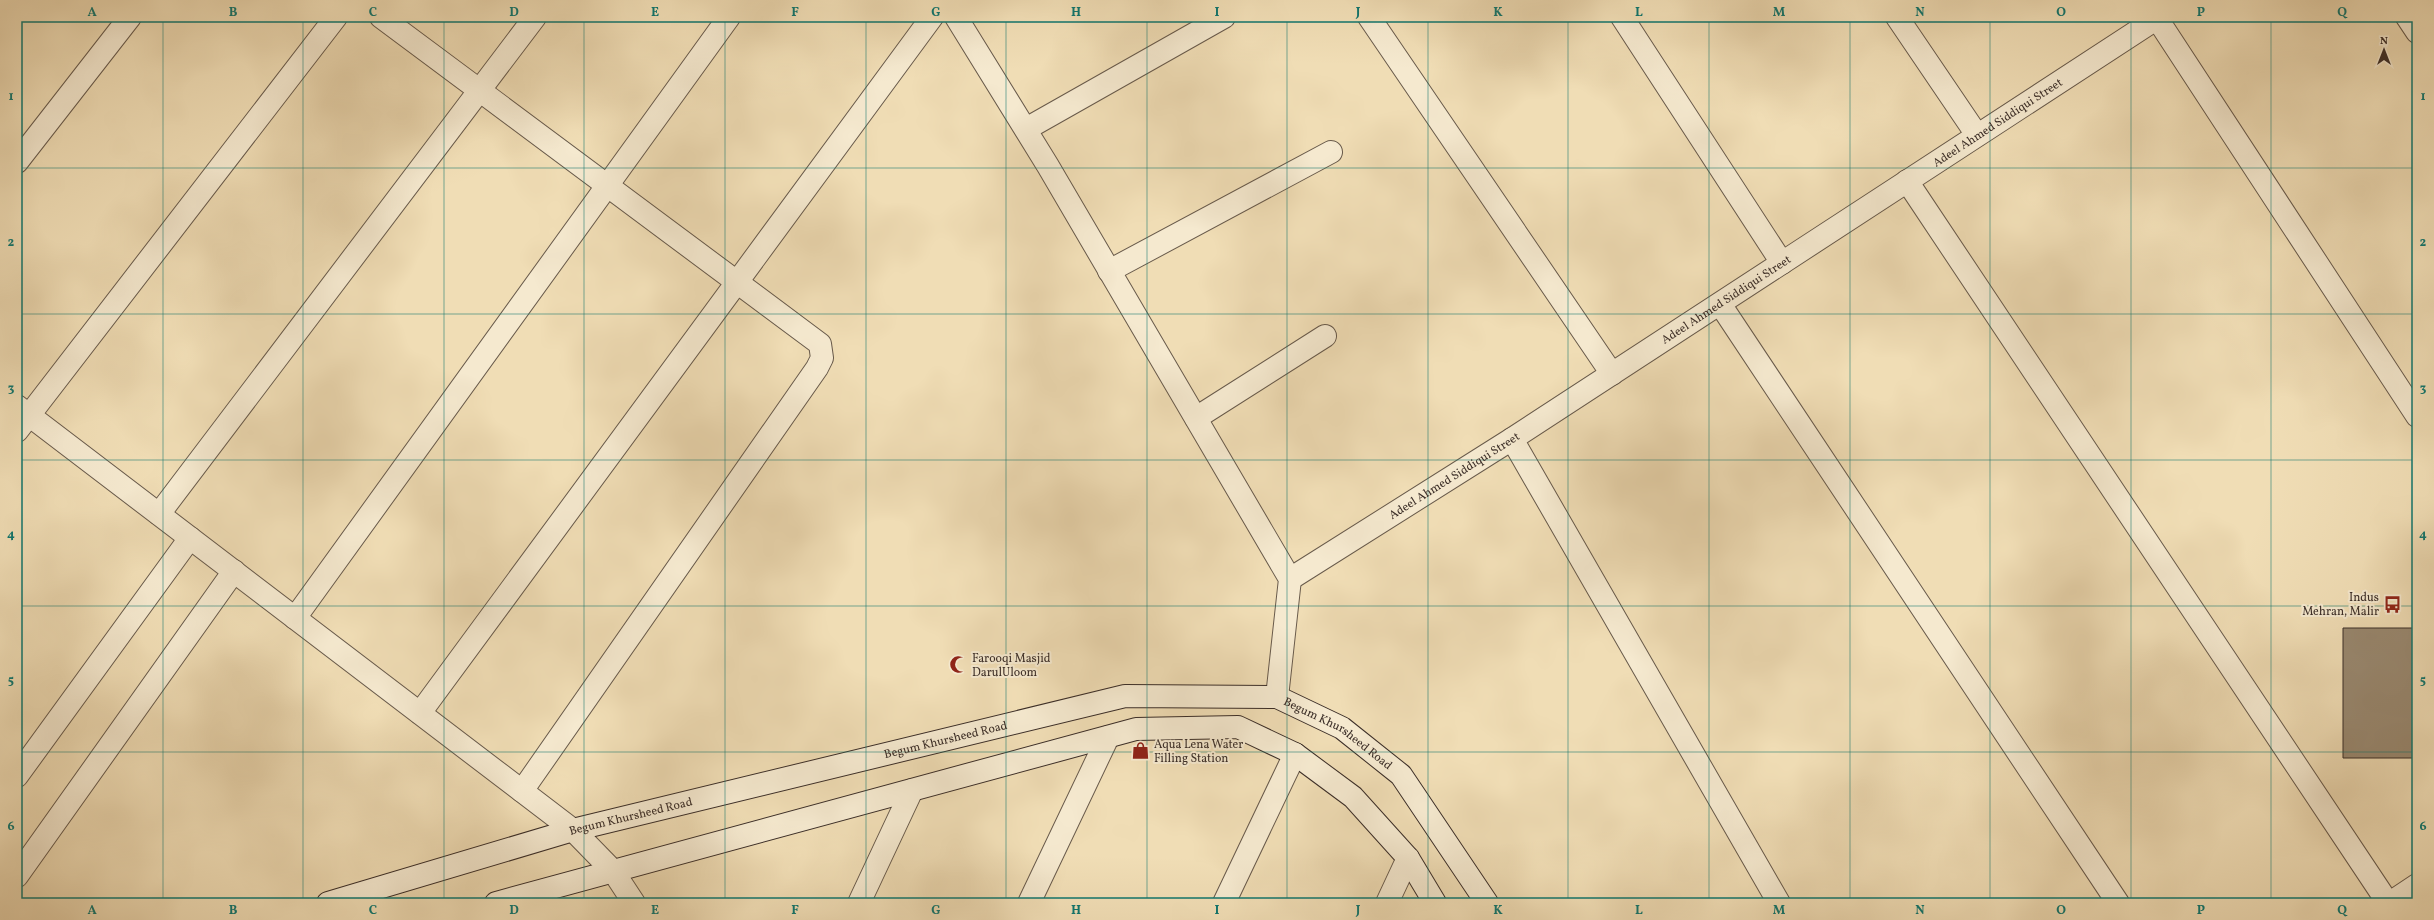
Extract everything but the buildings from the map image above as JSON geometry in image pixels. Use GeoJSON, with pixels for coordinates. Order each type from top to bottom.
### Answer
{"type":"FeatureCollection","features":[{"type":"Feature","properties":{"kind":"street"},"geometry":{"type":"LineString","coordinates":[[17,162],[130,17]]}},
{"type":"Feature","properties":{"kind":"street"},"geometry":{"type":"LineString","coordinates":[[336,17],[21,417],[159,514],[573,830],[613,871],[634,903]]}},
{"type":"Feature","properties":{"kind":"street"},"geometry":{"type":"LineString","coordinates":[[381,17],[820,344],[822,358],[813,375],[522,791]]}},
{"type":"Feature","properties":{"kind":"street"},"geometry":{"type":"LineString","coordinates":[[159,514],[535,17]]}},
{"type":"Feature","properties":{"kind":"street"},"geometry":{"type":"LineString","coordinates":[[295,618],[729,17]]}},
{"type":"Feature","properties":{"kind":"street"},"geometry":{"type":"LineString","coordinates":[[420,714],[932,17]]}},
{"type":"Feature","properties":{"kind":"street"},"geometry":{"type":"LineString","coordinates":[[956,17],[1026,130],[1290,579],[1276,697]]}},
{"type":"Feature","properties":{"kind":"street"},"geometry":{"type":"LineString","coordinates":[[1026,130],[1224,17]]}},
{"type":"Feature","properties":{"kind":"street"},"geometry":{"type":"LineString","coordinates":[[1369,17],[1612,374]]}},
{"type":"Feature","properties":{"kind":"street"},"geometry":{"type":"LineString","coordinates":[[1622,17],[1782,263]]}},
{"type":"Feature","properties":{"kind":"street"},"geometry":{"type":"LineString","coordinates":[[1897,17],[1977,135]]}},
{"type":"Feature","properties":{"kind":"street"},"geometry":{"type":"LineString","coordinates":[[2407,17],[2417,32]]}},
{"type":"Feature","properties":{"kind":"street"},"geometry":{"type":"LineString","coordinates":[[2157,18],[2417,416]]}},
{"type":"Feature","properties":{"kind":"street","name":"Adeel Ahmed Siddiqui Street"},"geometry":{"type":"LineString","coordinates":[[1290,579],[1512,439],[2157,18]]}},
{"type":"Feature","properties":{"kind":"street"},"geometry":{"type":"LineString","coordinates":[[1109,270],[1331,152]]}},
{"type":"Feature","properties":{"kind":"street"},"geometry":{"type":"LineString","coordinates":[[1907,181],[2389,903],[2417,885]]}},
{"type":"Feature","properties":{"kind":"street"},"geometry":{"type":"LineString","coordinates":[[1720,304],[2118,903]]}},
{"type":"Feature","properties":{"kind":"street"},"geometry":{"type":"LineString","coordinates":[[1196,418],[1326,336]]}},
{"type":"Feature","properties":{"kind":"street"},"geometry":{"type":"LineString","coordinates":[[1512,439],[1778,903]]}},
{"type":"Feature","properties":{"kind":"street"},"geometry":{"type":"LineString","coordinates":[[17,776],[190,538]]}},
{"type":"Feature","properties":{"kind":"street"},"geometry":{"type":"LineString","coordinates":[[17,876],[234,571]]}},
{"type":"Feature","properties":{"kind":"street","name":"Begum Khursheed Road"},"geometry":{"type":"LineString","coordinates":[[328,903],[573,830],[1125,696],[1276,697],[1342,728],[1401,775],[1486,903]]}},
{"type":"Feature","properties":{"kind":"street"},"geometry":{"type":"LineString","coordinates":[[496,903],[1136,729],[1238,727],[1295,754],[1353,797],[1408,858],[1435,903]]}},
{"type":"Feature","properties":{"kind":"street"},"geometry":{"type":"LineString","coordinates":[[1029,903],[1108,737]]}},
{"type":"Feature","properties":{"kind":"street"},"geometry":{"type":"LineString","coordinates":[[1224,903],[1295,754]]}},
{"type":"Feature","properties":{"kind":"street"},"geometry":{"type":"LineString","coordinates":[[859,903],[912,790]]}},
{"type":"Feature","properties":{"kind":"street"},"geometry":{"type":"LineString","coordinates":[[1387,903],[1408,858]]}},
{"type":"Feature","properties":{"kind":"place","name":"Indus Mehran, Malir"},"geometry":{"type":"Point","coordinates":[2392,604]}},
{"type":"Feature","properties":{"kind":"place","name":"Farooqi Masjid DarulUloom"},"geometry":{"type":"Point","coordinates":[959,665]}},
{"type":"Feature","properties":{"kind":"place","name":"Aqua Lena Water Filling Station"},"geometry":{"type":"Point","coordinates":[1141,751]}}]}
